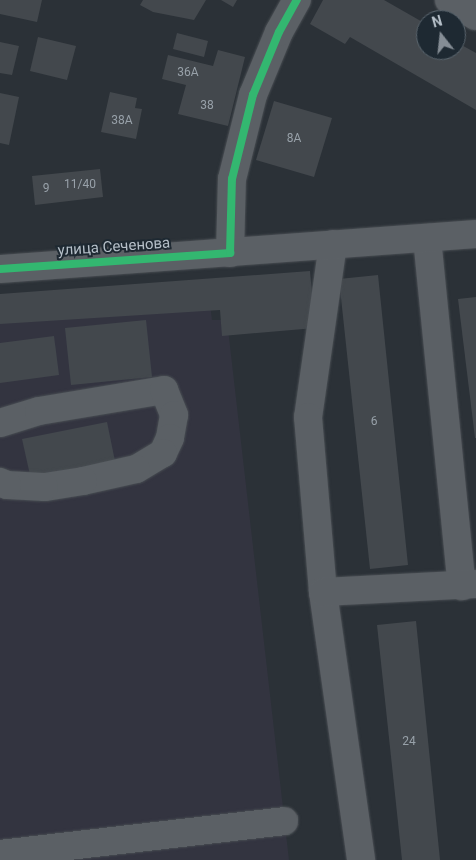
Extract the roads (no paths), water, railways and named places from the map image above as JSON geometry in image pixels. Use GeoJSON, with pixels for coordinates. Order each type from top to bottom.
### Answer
{"type":"FeatureCollection","features":[{"type":"Feature","properties":{"kind":"street"},"geometry":{"type":"LineString","coordinates":[[230,253],[232,179],[253,95],[279,32],[297,0]]}},
{"type":"Feature","properties":{"kind":"street"},"geometry":{"type":"LineString","coordinates":[[449,0],[476,16]]}},
{"type":"Feature","properties":{"kind":"street","name":"улица Сеченова"},"geometry":{"type":"LineString","coordinates":[[0,269],[476,234]]}},
{"type":"Feature","properties":{"kind":"street"},"geometry":{"type":"LineString","coordinates":[[322,592],[469,585],[427,238]]}},
{"type":"Feature","properties":{"kind":"street"},"geometry":{"type":"LineString","coordinates":[[332,244],[308,417],[322,592],[361,860]]}},
{"type":"Feature","properties":{"kind":"street"},"geometry":{"type":"LineString","coordinates":[[0,423],[39,411],[164,390],[174,415],[170,438],[163,453],[136,469],[83,481],[44,487],[7,485],[0,482]]}},
{"type":"Feature","properties":{"kind":"street"},"geometry":{"type":"LineString","coordinates":[[0,854],[284,821]]}}]}
